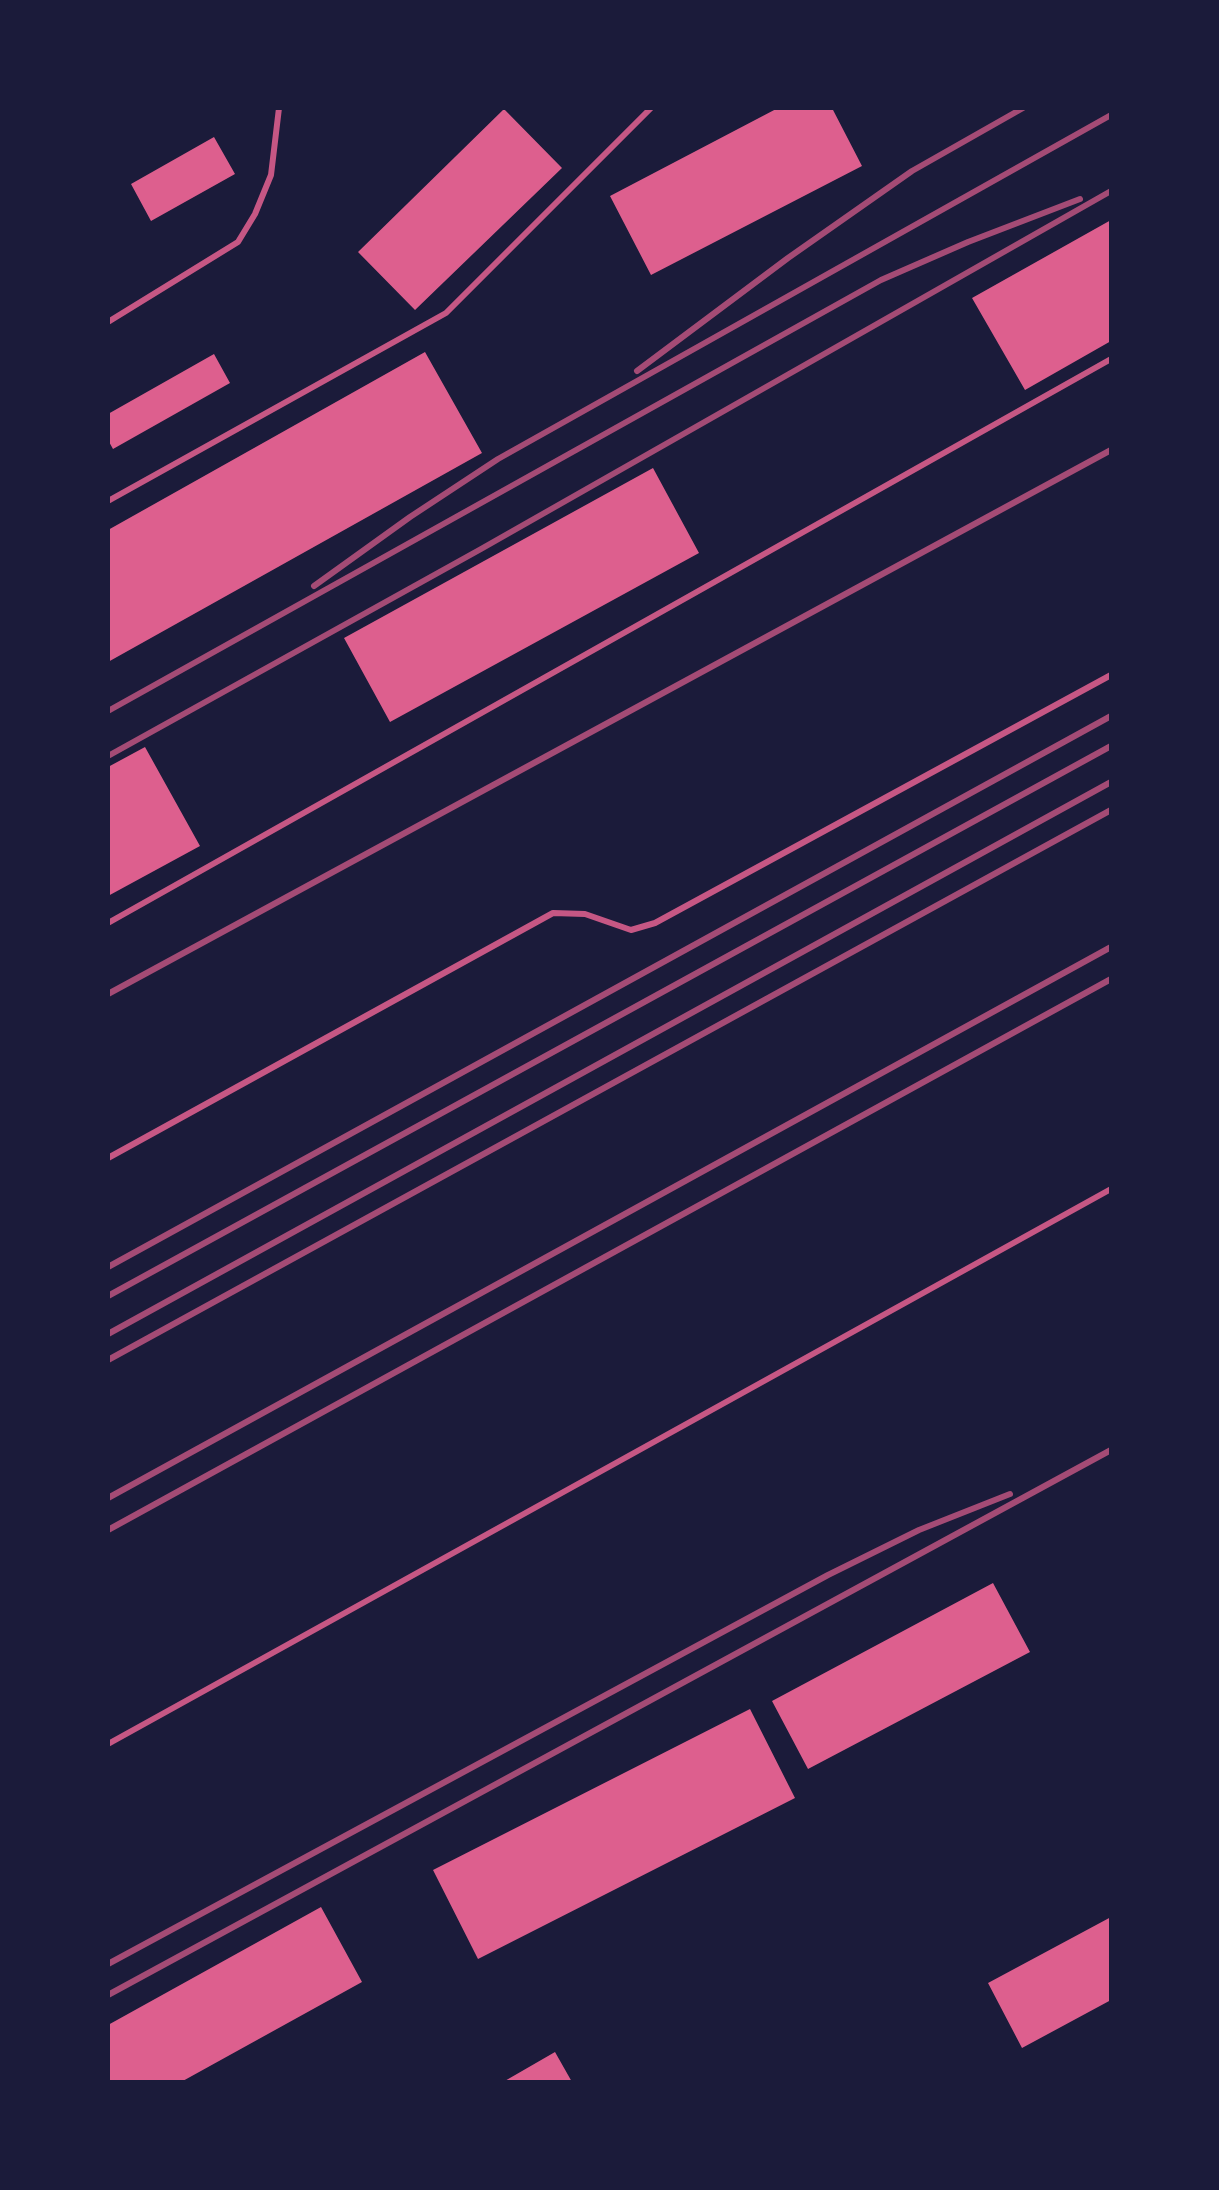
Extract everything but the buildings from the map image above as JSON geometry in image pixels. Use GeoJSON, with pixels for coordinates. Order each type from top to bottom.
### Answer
{"type":"FeatureCollection","features":[{"type":"Feature","properties":{"kind":"lane"},"geometry":{"type":"LineString","coordinates":[[108,322],[238,242],[255,214],[271,175],[279,108]]}},
{"type":"Feature","properties":{"kind":"lane"},"geometry":{"type":"LineString","coordinates":[[108,501],[446,313],[651,108]]}},
{"type":"Feature","properties":{"kind":"lane"},"geometry":{"type":"LineString","coordinates":[[108,923],[1111,359]]}},
{"type":"Feature","properties":{"kind":"lane"},"geometry":{"type":"LineString","coordinates":[[108,1158],[553,913],[585,914],[631,930],[655,923],[1111,675]]}},
{"type":"Feature","properties":{"kind":"lane"},"geometry":{"type":"LineString","coordinates":[[108,1744],[1111,1189]]}},
{"type":"Feature","properties":{"kind":"railway"},"geometry":{"type":"LineString","coordinates":[[637,371],[788,258],[912,171],[1023,108]]}},
{"type":"Feature","properties":{"kind":"railway"},"geometry":{"type":"LineString","coordinates":[[314,586],[498,459],[1111,115]]}},
{"type":"Feature","properties":{"kind":"railway"},"geometry":{"type":"LineString","coordinates":[[108,756],[481,549],[1111,191]]}},
{"type":"Feature","properties":{"kind":"railway"},"geometry":{"type":"LineString","coordinates":[[108,711],[881,280],[1080,199]]}},
{"type":"Feature","properties":{"kind":"railway"},"geometry":{"type":"LineString","coordinates":[[108,994],[1111,450]]}},
{"type":"Feature","properties":{"kind":"railway"},"geometry":{"type":"LineString","coordinates":[[108,1267],[1111,716]]}},
{"type":"Feature","properties":{"kind":"railway"},"geometry":{"type":"LineString","coordinates":[[108,1296],[1111,746]]}},
{"type":"Feature","properties":{"kind":"railway"},"geometry":{"type":"LineString","coordinates":[[108,1334],[1111,782]]}},
{"type":"Feature","properties":{"kind":"railway"},"geometry":{"type":"LineString","coordinates":[[108,1360],[1111,810]]}},
{"type":"Feature","properties":{"kind":"railway"},"geometry":{"type":"LineString","coordinates":[[108,1498],[1111,947]]}},
{"type":"Feature","properties":{"kind":"railway"},"geometry":{"type":"LineString","coordinates":[[108,1530],[1111,979]]}},
{"type":"Feature","properties":{"kind":"railway"},"geometry":{"type":"LineString","coordinates":[[108,1995],[1111,1450]]}},
{"type":"Feature","properties":{"kind":"railway"},"geometry":{"type":"LineString","coordinates":[[108,1964],[828,1575],[919,1530],[1010,1494]]}}]}
